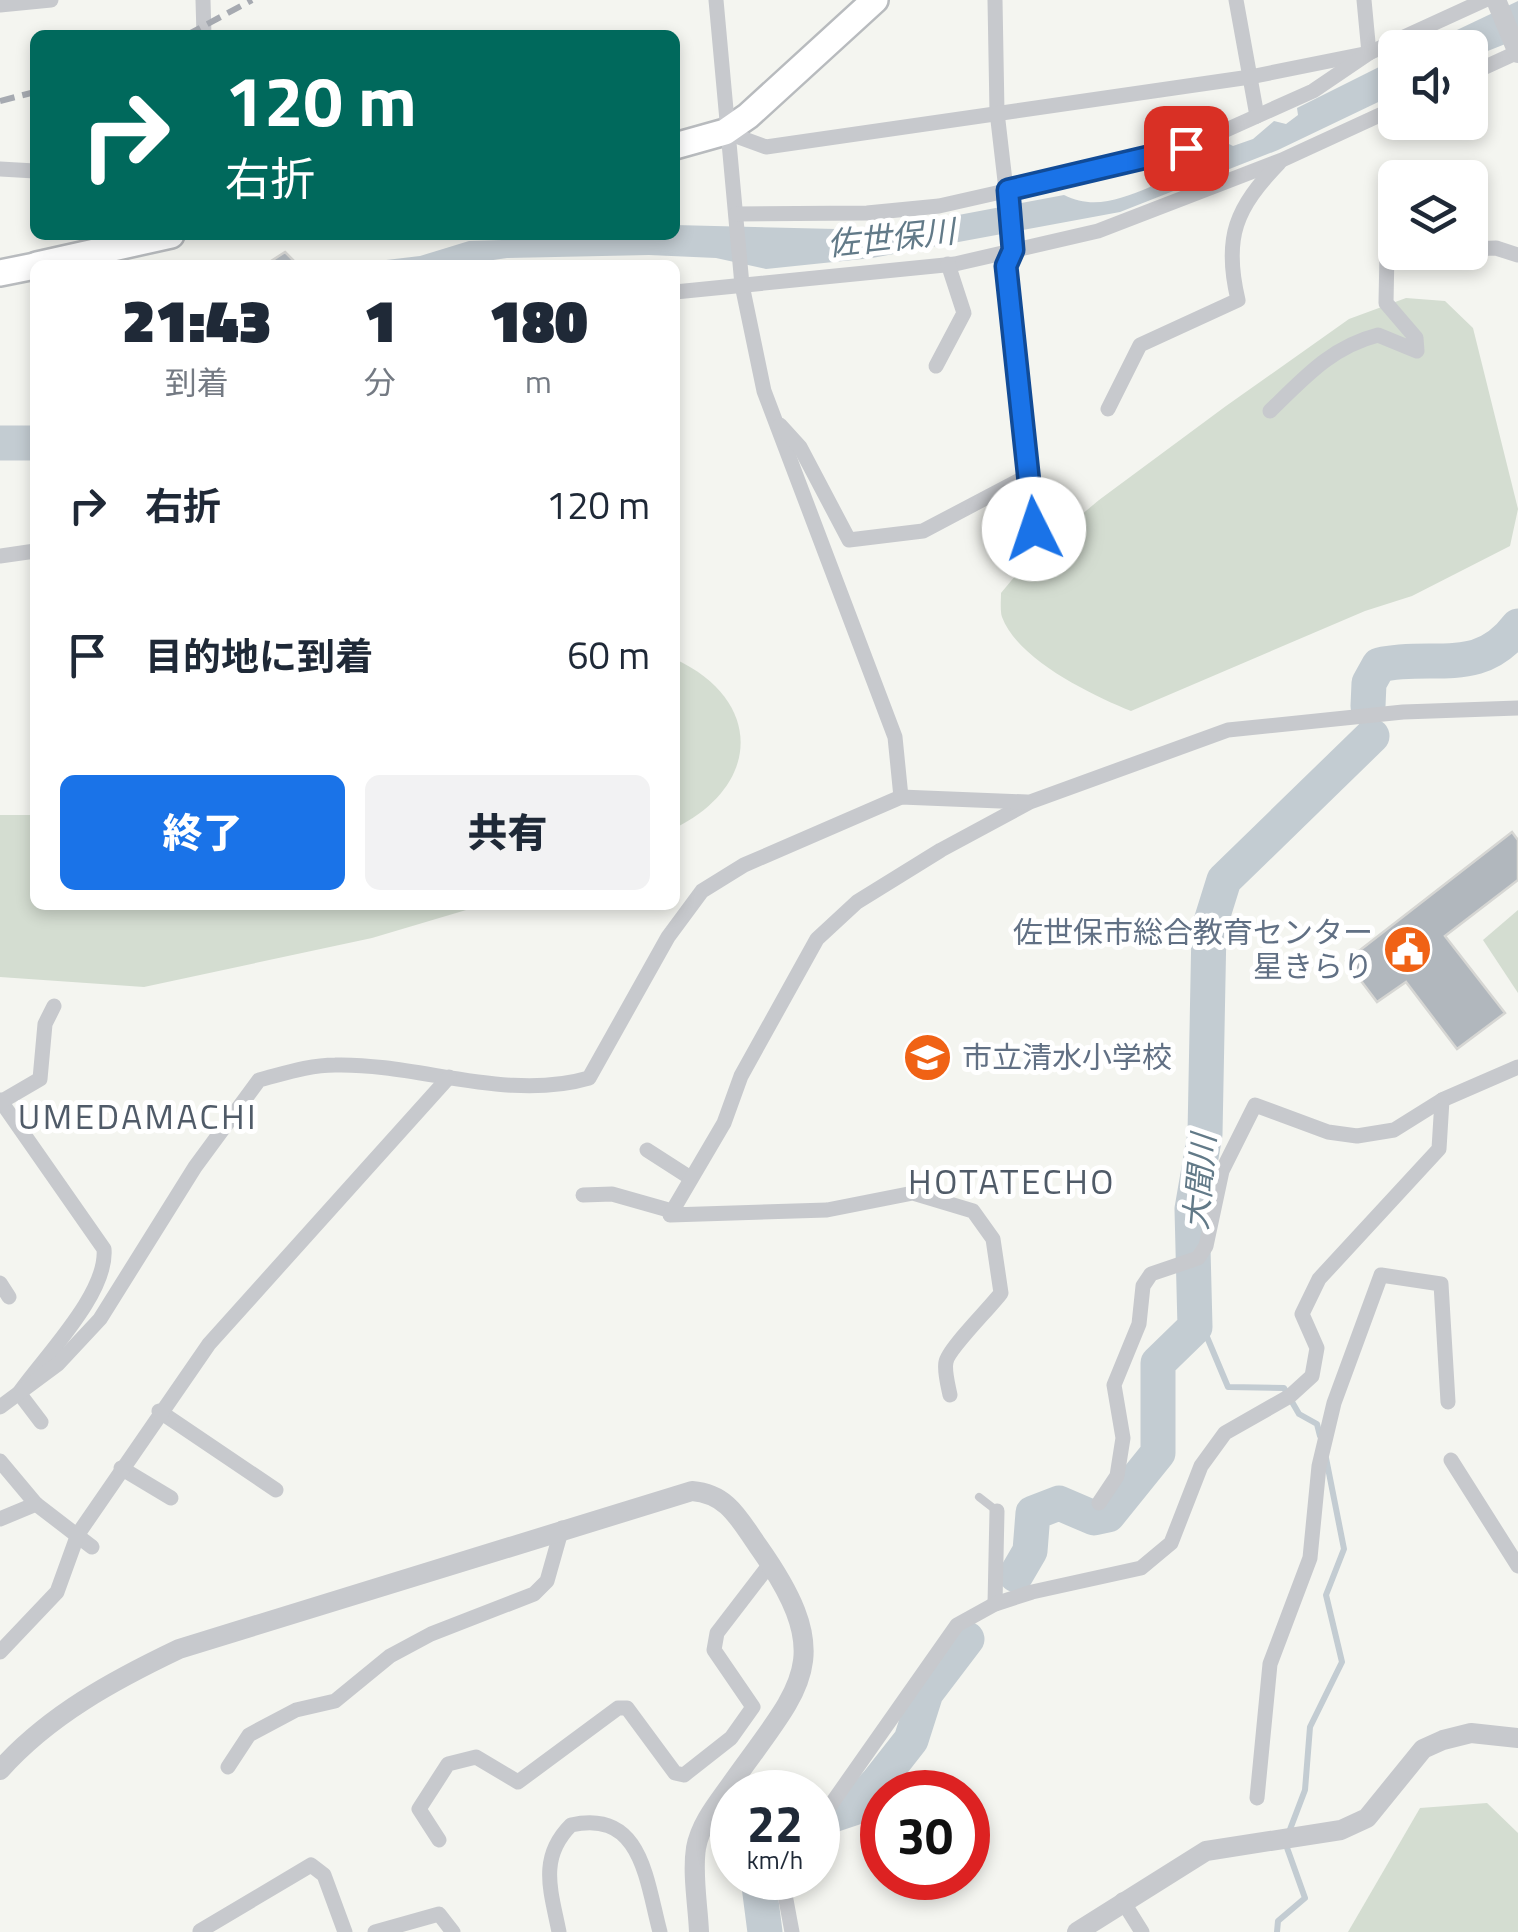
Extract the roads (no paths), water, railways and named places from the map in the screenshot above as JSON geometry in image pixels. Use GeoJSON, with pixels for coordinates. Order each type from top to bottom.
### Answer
{"type":"FeatureCollection","features":[{"type":"Feature","properties":{"kind":"highway"},"geometry":{"type":"LineString","coordinates":[[680,145],[724,132],[875,0]]}},
{"type":"Feature","properties":{"kind":"highway"},"geometry":{"type":"LineString","coordinates":[[58,260],[148,240]]}},
{"type":"Feature","properties":{"kind":"highway"},"geometry":{"type":"LineString","coordinates":[[0,274],[30,266]]}},
{"type":"Feature","properties":{"kind":"street"},"geometry":{"type":"LineString","coordinates":[[0,5],[51,0]]}},
{"type":"Feature","properties":{"kind":"street"},"geometry":{"type":"LineString","coordinates":[[203,0],[204,30]]}},
{"type":"Feature","properties":{"kind":"street"},"geometry":{"type":"LineString","coordinates":[[716,0],[724,132],[742,285],[774,418],[895,736],[902,797]]}},
{"type":"Feature","properties":{"kind":"street"},"geometry":{"type":"LineString","coordinates":[[1012,0],[995,1],[997,112],[1013,250],[1006,266],[1034,529]]}},
{"type":"Feature","properties":{"kind":"street"},"geometry":{"type":"LineString","coordinates":[[1236,0],[1258,116]]}},
{"type":"Feature","properties":{"kind":"street"},"geometry":{"type":"LineString","coordinates":[[1364,0],[1369,53]]}},
{"type":"Feature","properties":{"kind":"street"},"geometry":{"type":"LineString","coordinates":[[724,132],[766,147],[1250,77],[1369,53],[1494,3],[1517,50],[1488,65]]}},
{"type":"Feature","properties":{"kind":"street"},"geometry":{"type":"LineString","coordinates":[[736,221],[939,206],[1186,148],[1313,91],[1369,53]]}},
{"type":"Feature","properties":{"kind":"street"},"geometry":{"type":"LineString","coordinates":[[680,291],[948,264],[1098,232],[1282,160],[1378,116]]}},
{"type":"Feature","properties":{"kind":"street"},"geometry":{"type":"LineString","coordinates":[[1108,409],[1140,345],[1238,300],[1228,260],[1246,197],[1282,160]]}},
{"type":"Feature","properties":{"kind":"street"},"geometry":{"type":"LineString","coordinates":[[0,169],[30,171]]}},
{"type":"Feature","properties":{"kind":"street"},"geometry":{"type":"LineString","coordinates":[[1488,248],[1518,255]]}},
{"type":"Feature","properties":{"kind":"street"},"geometry":{"type":"LineString","coordinates":[[936,366],[964,313],[948,264]]}},
{"type":"Feature","properties":{"kind":"street"},"geometry":{"type":"LineString","coordinates":[[1270,412],[1318,363],[1352,344],[1378,335],[1417,351],[1416,338],[1386,303],[1387,270]]}},
{"type":"Feature","properties":{"kind":"street"},"geometry":{"type":"LineString","coordinates":[[774,418],[800,447],[848,540],[923,531],[1031,474]]}},
{"type":"Feature","properties":{"kind":"street"},"geometry":{"type":"LineString","coordinates":[[0,556],[30,552]]}},
{"type":"Feature","properties":{"kind":"street"},"geometry":{"type":"LineString","coordinates":[[950,1395],[946,1362],[955,1343],[975,1329],[1001,1293],[993,1239],[972,1211],[913,1193],[807,1212],[670,1215],[724,1123],[741,1076],[817,939],[857,902],[1030,802],[1228,730],[1403,712],[1518,708]]}},
{"type":"Feature","properties":{"kind":"street"},"geometry":{"type":"LineString","coordinates":[[0,1407],[58,1364],[100,1319],[196,1167],[258,1080],[334,1065],[529,1086],[568,1084],[589,1078],[668,938],[702,891],[744,865],[867,808],[902,797],[1030,802]]}},
{"type":"Feature","properties":{"kind":"street"},"geometry":{"type":"LineString","coordinates":[[19,1393],[81,1311],[106,1266],[104,1248],[2,1100],[40,1080],[45,1024],[54,1006]]}},
{"type":"Feature","properties":{"kind":"street"},"geometry":{"type":"LineString","coordinates":[[1099,1503],[1117,1476],[1124,1438],[1114,1385],[1138,1324],[1144,1286],[1151,1274],[1198,1258],[1206,1246],[1222,1171],[1255,1106],[1328,1132],[1357,1136],[1394,1130],[1442,1100],[1518,1068]]}},
{"type":"Feature","properties":{"kind":"street"},"geometry":{"type":"LineString","coordinates":[[0,1652],[57,1592],[78,1534],[208,1344],[449,1077]]}},
{"type":"Feature","properties":{"kind":"street"},"geometry":{"type":"LineString","coordinates":[[840,1793],[956,1625],[995,1604],[1140,1568],[1171,1543],[1200,1466],[1225,1433],[1284,1399],[1312,1376],[1317,1348],[1302,1314],[1319,1278],[1439,1150],[1442,1100]]}},
{"type":"Feature","properties":{"kind":"street"},"geometry":{"type":"LineString","coordinates":[[646,1150],[689,1177]]}},
{"type":"Feature","properties":{"kind":"street"},"geometry":{"type":"LineString","coordinates":[[583,1195],[612,1194],[672,1210]]}},
{"type":"Feature","properties":{"kind":"street"},"geometry":{"type":"LineString","coordinates":[[1257,1798],[1270,1664],[1310,1558],[1319,1466],[1328,1428],[1381,1275],[1441,1284],[1448,1402]]}},
{"type":"Feature","properties":{"kind":"street"},"geometry":{"type":"LineString","coordinates":[[19,1393],[41,1422]]}},
{"type":"Feature","properties":{"kind":"street"},"geometry":{"type":"LineString","coordinates":[[160,1410],[276,1490]]}},
{"type":"Feature","properties":{"kind":"street"},"geometry":{"type":"LineString","coordinates":[[1451,1460],[1518,1566]]}},
{"type":"Feature","properties":{"kind":"street"},"geometry":{"type":"LineString","coordinates":[[0,1461],[36,1504],[92,1548]]}},
{"type":"Feature","properties":{"kind":"street"},"geometry":{"type":"LineString","coordinates":[[122,1468],[171,1498]]}},
{"type":"Feature","properties":{"kind":"street"},"geometry":{"type":"LineString","coordinates":[[0,1770],[68,1710],[126,1674],[179,1650],[562,1528],[692,1490],[705,1492],[723,1498],[770,1564],[805,1631],[806,1668],[780,1719],[707,1818],[696,1848],[699,1932]]}},
{"type":"Feature","properties":{"kind":"street"},"geometry":{"type":"LineString","coordinates":[[0,1518],[36,1504]]}},
{"type":"Feature","properties":{"kind":"street"},"geometry":{"type":"LineString","coordinates":[[995,1604],[997,1511]]}},
{"type":"Feature","properties":{"kind":"street"},"geometry":{"type":"LineString","coordinates":[[228,1767],[249,1735],[296,1710],[334,1701],[390,1656],[431,1634],[534,1594],[547,1581],[562,1528]]}},
{"type":"Feature","properties":{"kind":"street"},"geometry":{"type":"LineString","coordinates":[[439,1840],[419,1809],[448,1764],[476,1757],[518,1782],[618,1708],[628,1708],[676,1773],[684,1775],[731,1738],[753,1707],[714,1650],[717,1632],[770,1564]]}},
{"type":"Feature","properties":{"kind":"street"},"geometry":{"type":"LineString","coordinates":[[1078,1932],[1122,1900],[1206,1851],[1341,1830],[1367,1818],[1423,1749],[1443,1740],[1471,1733],[1518,1738]]}},
{"type":"Feature","properties":{"kind":"street"},"geometry":{"type":"LineString","coordinates":[[559,1932],[547,1872],[551,1855],[571,1825],[592,1820],[627,1835],[640,1859],[660,1932]]}},
{"type":"Feature","properties":{"kind":"street"},"geometry":{"type":"LineString","coordinates":[[200,1931],[312,1865],[324,1875],[345,1932]]}},
{"type":"Feature","properties":{"kind":"street"},"geometry":{"type":"LineString","coordinates":[[786,1900],[792,1932]]}},
{"type":"Feature","properties":{"kind":"street"},"geometry":{"type":"LineString","coordinates":[[1122,1900],[1142,1932]]}},
{"type":"Feature","properties":{"kind":"street"},"geometry":{"type":"LineString","coordinates":[[375,1932],[440,1914],[453,1932]]}},
{"type":"Feature","properties":{"kind":"lane"},"geometry":{"type":"LineString","coordinates":[[980,1497],[997,1511]]}},
{"type":"Feature","properties":{"kind":"water"},"geometry":{"type":"Polygon","coordinates":[[[1518,1],[1518,39],[1488,51],[1488,30],[1457,30],[1518,1]]]}},
{"type":"Feature","properties":{"kind":"water"},"geometry":{"type":"Polygon","coordinates":[[[1378,68],[1378,102],[1278,150],[1120,212],[872,258],[766,269],[716,258],[649,255],[386,260],[420,256],[469,241],[680,240],[680,225],[879,230],[1064,195],[1086,202],[1107,201],[1150,187],[1157,171],[1168,166],[1181,171],[1208,159],[1208,151],[1225,142],[1233,146],[1253,139],[1274,121],[1286,124],[1298,115],[1297,108],[1378,68]]]}},
{"type":"Feature","properties":{"kind":"waterway","name":"佐世保川"},"geometry":{"type":"LineString","coordinates":[[0,443],[30,443]]}},
{"type":"Feature","properties":{"kind":"waterway","name":"大聞川"},"geometry":{"type":"LineString","coordinates":[[1368,706],[1369,683],[1379,665],[1471,658],[1503,642],[1518,626]]}},
{"type":"Feature","properties":{"kind":"waterway","name":"大聞川"},"geometry":{"type":"LineString","coordinates":[[1016,1575],[1030,1551],[1033,1513],[1059,1503],[1094,1518],[1108,1515],[1158,1453],[1158,1363],[1195,1327],[1192,1209],[1205,1134],[1209,928],[1224,880],[1372,736]]}},
{"type":"Feature","properties":{"kind":"waterway"},"geometry":{"type":"LineString","coordinates":[[1195,1327],[1207,1337],[1228,1387],[1284,1388],[1299,1414],[1317,1424],[1320,1436]]}},
{"type":"Feature","properties":{"kind":"waterway"},"geometry":{"type":"LineString","coordinates":[[1289,1832],[1305,1790],[1310,1727],[1342,1662],[1326,1595],[1344,1549],[1326,1458]]}},
{"type":"Feature","properties":{"kind":"waterway","name":"大聞川"},"geometry":{"type":"LineString","coordinates":[[840,1813],[854,1808],[911,1740],[926,1693],[967,1639]]}},
{"type":"Feature","properties":{"kind":"waterway"},"geometry":{"type":"LineString","coordinates":[[1277,1932],[1278,1921],[1305,1898],[1286,1845]]}},
{"type":"Feature","properties":{"kind":"waterway","name":"大聞川"},"geometry":{"type":"LineString","coordinates":[[761,1900],[765,1932]]}},
{"type":"Feature","properties":{"kind":"railway"},"geometry":{"type":"LineString","coordinates":[[196,30],[252,0]]}},
{"type":"Feature","properties":{"kind":"railway"},"geometry":{"type":"LineString","coordinates":[[0,101],[30,93]]}},
{"type":"Feature","properties":{"kind":"place","name":"佐世保市総合教育センター 星きらり"},"geometry":{"type":"Point","coordinates":[1408,949]}},
{"type":"Feature","properties":{"kind":"place","name":"市立清水小学校"},"geometry":{"type":"Point","coordinates":[927,1057]}},
{"type":"Feature","properties":{"kind":"district","name":"UMEDAMACHI"},"geometry":{"type":"Point","coordinates":[138,1116]}},
{"type":"Feature","properties":{"kind":"district","name":"HOTATECHO"},"geometry":{"type":"Point","coordinates":[1012,1181]}}]}
